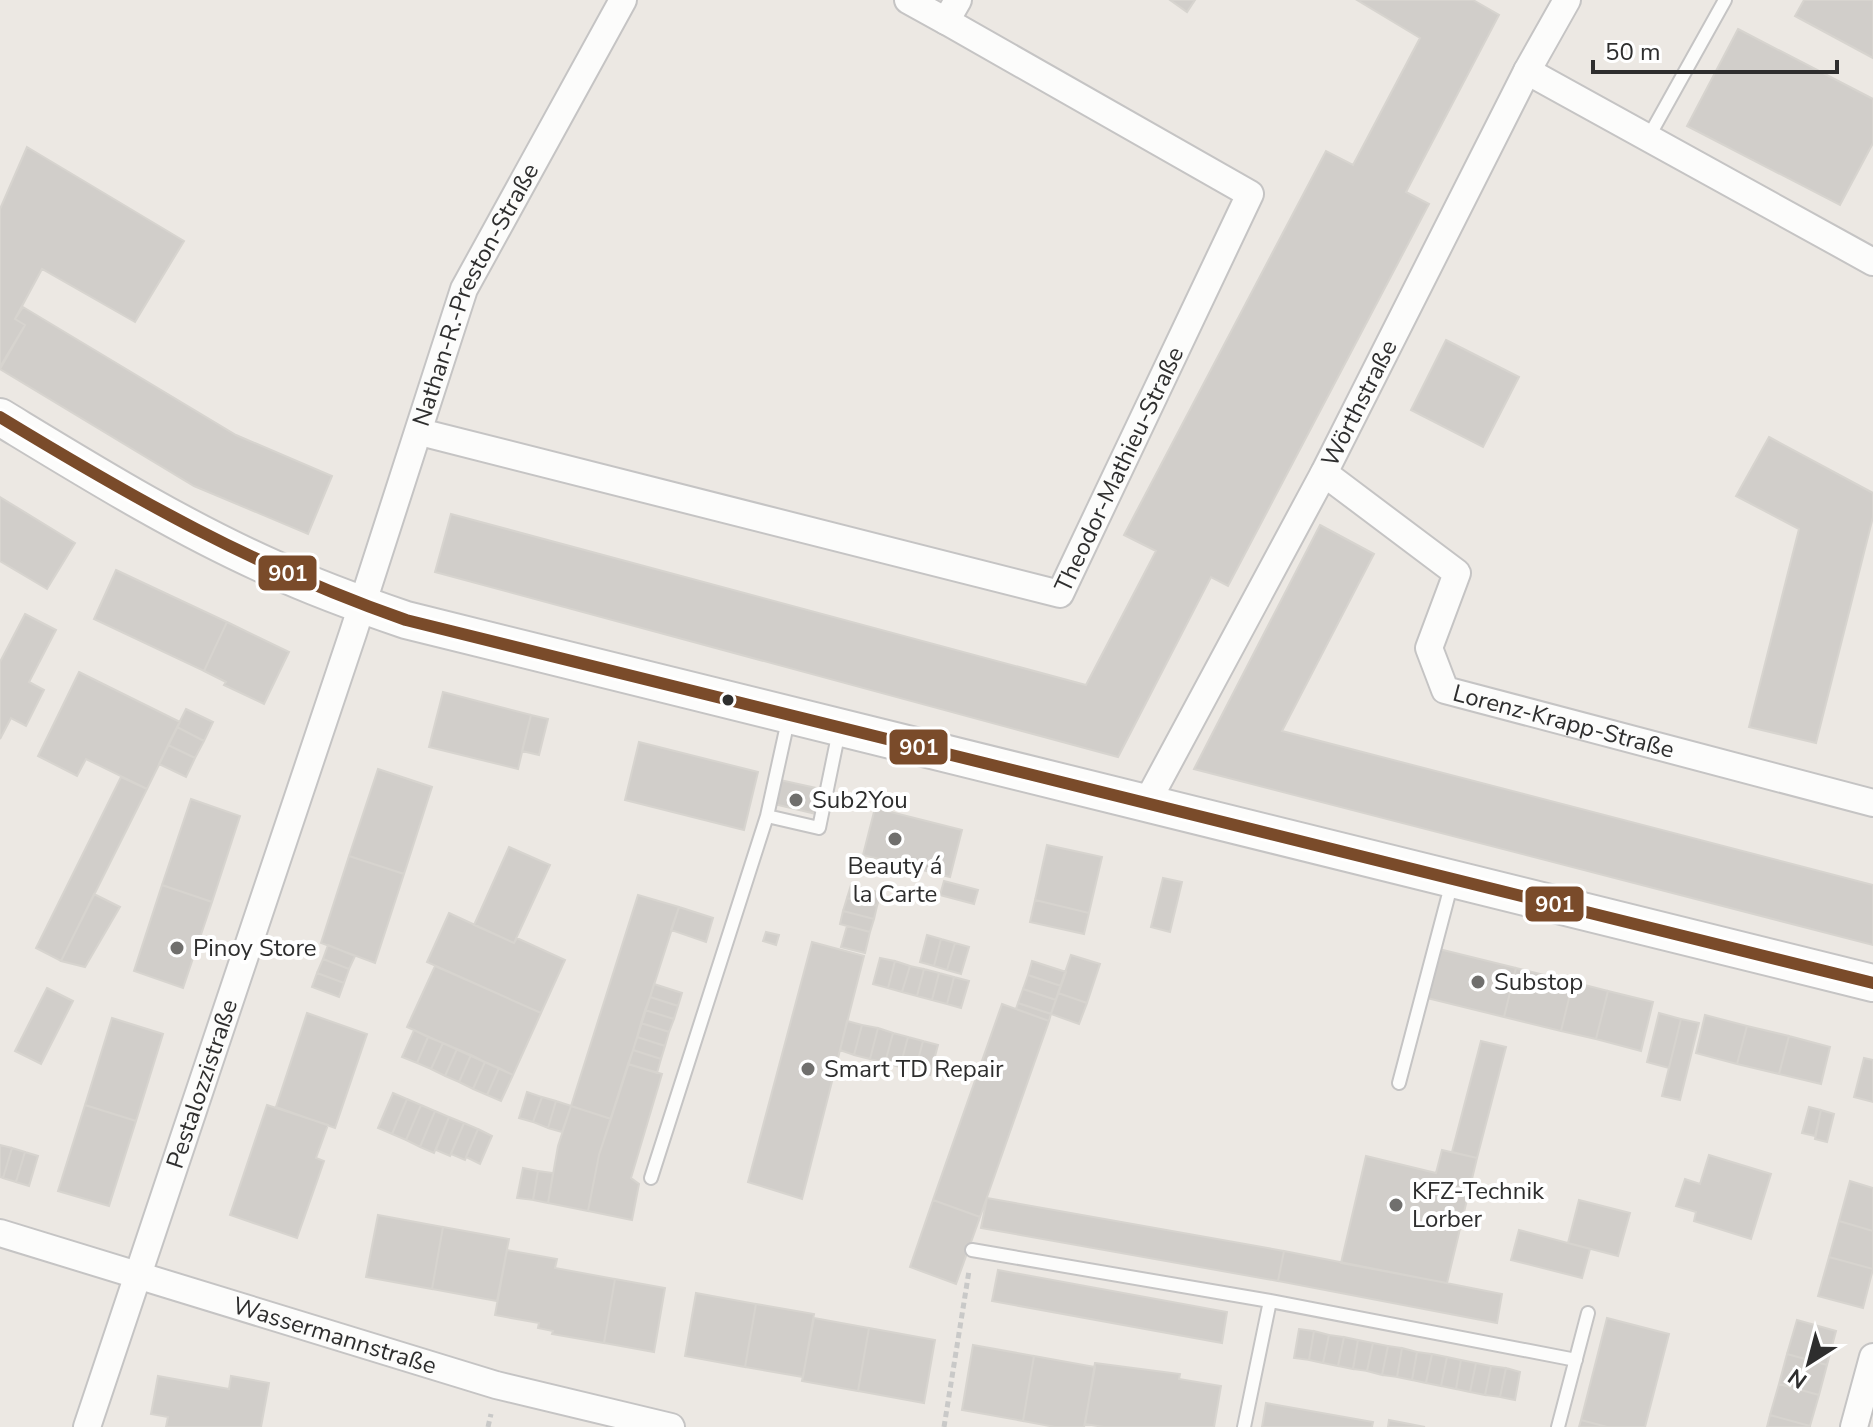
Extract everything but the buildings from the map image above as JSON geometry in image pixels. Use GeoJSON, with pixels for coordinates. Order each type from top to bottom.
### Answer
{"type":"FeatureCollection","features":[{"type":"Feature","properties":{"kind":"street","name":"Nathan-R.-Preston-Straße"},"geometry":{"type":"LineString","coordinates":[[362,605],[464,289],[623,0]]}},
{"type":"Feature","properties":{"kind":"street"},"geometry":{"type":"LineString","coordinates":[[908,0],[952,11]]}},
{"type":"Feature","properties":{"kind":"street","name":"Wörthstraße"},"geometry":{"type":"LineString","coordinates":[[1146,804],[1324,473],[1563,1]]}},
{"type":"Feature","properties":{"kind":"street","name":"Theodor-Mathieu-Straße"},"geometry":{"type":"LineString","coordinates":[[420,432],[1060,594],[1250,194],[952,11]]}},
{"type":"Feature","properties":{"kind":"street"},"geometry":{"type":"LineString","coordinates":[[1527,71],[1873,262]]}},
{"type":"Feature","properties":{"kind":"street"},"geometry":{"type":"LineString","coordinates":[[0,417],[235,550],[273,569],[406,620],[1873,983]]}},
{"type":"Feature","properties":{"kind":"street","name":"Lorenz-Krapp-Straße"},"geometry":{"type":"LineString","coordinates":[[1324,473],[1457,573],[1429,648],[1445,690],[1873,803]]}},
{"type":"Feature","properties":{"kind":"street","name":"Pestalozzistraße"},"geometry":{"type":"LineString","coordinates":[[87,1427],[362,605]]}},
{"type":"Feature","properties":{"kind":"street","name":"Wassermannstraße"},"geometry":{"type":"LineString","coordinates":[[0,1233],[496,1385],[671,1427]]}},
{"type":"Feature","properties":{"kind":"street"},"geometry":{"type":"LineString","coordinates":[[1854,1427],[1873,1357]]}},
{"type":"Feature","properties":{"kind":"lane"},"geometry":{"type":"LineString","coordinates":[[1648,138],[1725,0]]}},
{"type":"Feature","properties":{"kind":"lane"},"geometry":{"type":"LineString","coordinates":[[651,1178],[767,816],[789,715]]}},
{"type":"Feature","properties":{"kind":"lane"},"geometry":{"type":"LineString","coordinates":[[767,816],[819,828],[840,728]]}},
{"type":"Feature","properties":{"kind":"lane"},"geometry":{"type":"LineString","coordinates":[[1399,1083],[1452,879]]}},
{"type":"Feature","properties":{"kind":"lane"},"geometry":{"type":"LineString","coordinates":[[972,1250],[1270,1301],[1576,1360]]}},
{"type":"Feature","properties":{"kind":"lane"},"geometry":{"type":"LineString","coordinates":[[1244,1427],[1270,1301]]}},
{"type":"Feature","properties":{"kind":"lane"},"geometry":{"type":"LineString","coordinates":[[1558,1427],[1588,1313]]}},
{"type":"Feature","properties":{"kind":"path"},"geometry":{"type":"LineString","coordinates":[[944,1427],[972,1250]]}},
{"type":"Feature","properties":{"kind":"transit line","name":"901"},"geometry":{"type":"LineString","coordinates":[[0,417],[197,530],[299,578],[406,620],[1873,983]]}},
{"type":"Feature","properties":{"kind":"place","name":"Sub2You"},"geometry":{"type":"Point","coordinates":[796,800]}},
{"type":"Feature","properties":{"kind":"place","name":"Beauty á la Carte"},"geometry":{"type":"Point","coordinates":[895,839]}},
{"type":"Feature","properties":{"kind":"place","name":"Pinoy Store"},"geometry":{"type":"Point","coordinates":[177,948]}},
{"type":"Feature","properties":{"kind":"place","name":"Substop"},"geometry":{"type":"Point","coordinates":[1478,982]}},
{"type":"Feature","properties":{"kind":"place","name":"Smart TD Repair"},"geometry":{"type":"Point","coordinates":[808,1069]}},
{"type":"Feature","properties":{"kind":"place","name":"KFZ-Technik Lorber"},"geometry":{"type":"Point","coordinates":[1396,1205]}}]}
